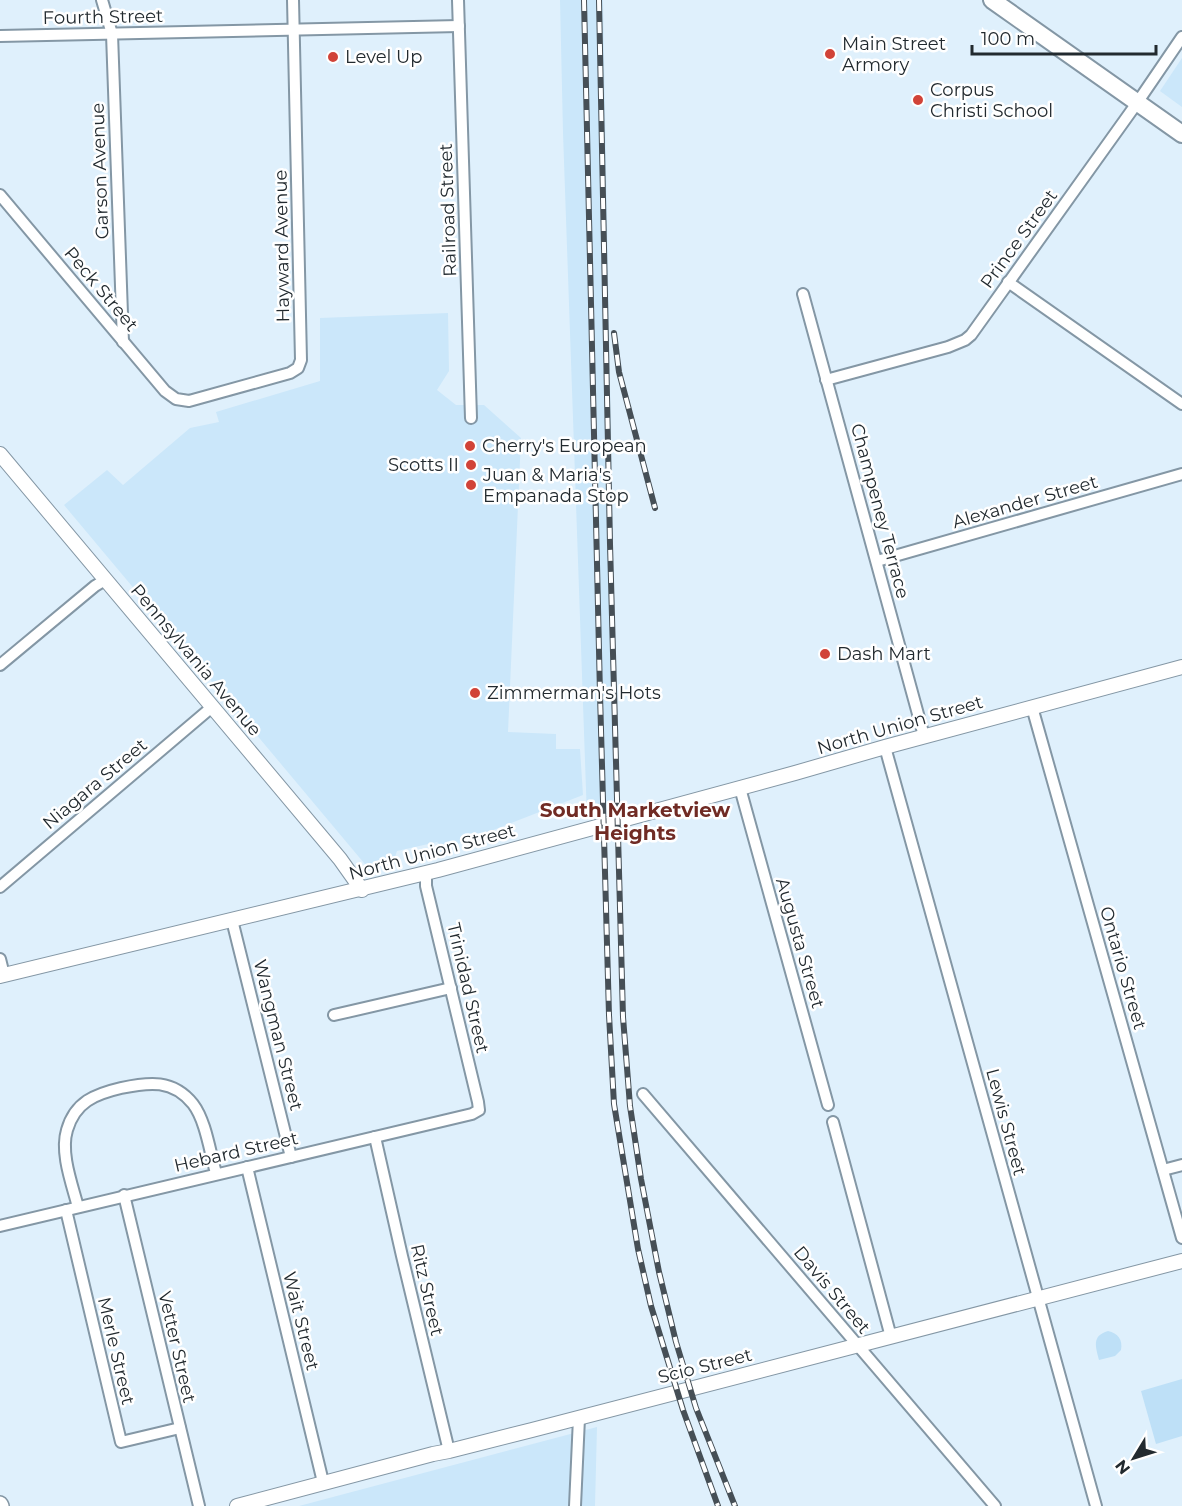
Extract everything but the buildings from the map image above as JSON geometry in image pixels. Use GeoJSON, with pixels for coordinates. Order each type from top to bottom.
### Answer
{"type":"FeatureCollection","features":[{"type":"Feature","properties":{"kind":"main road"},"geometry":{"type":"LineString","coordinates":[[992,0],[1182,134]]}},
{"type":"Feature","properties":{"kind":"street","name":"Garson Avenue"},"geometry":{"type":"LineString","coordinates":[[102,0],[112,34],[123,342]]}},
{"type":"Feature","properties":{"kind":"street","name":"Hayward Avenue"},"geometry":{"type":"LineString","coordinates":[[180,400],[189,401],[290,373],[300,365],[293,0]]}},
{"type":"Feature","properties":{"kind":"street","name":"Railroad Street"},"geometry":{"type":"LineString","coordinates":[[458,0],[471,418]]}},
{"type":"Feature","properties":{"kind":"street","name":"Fourth Street"},"geometry":{"type":"LineString","coordinates":[[0,36],[459,26]]}},
{"type":"Feature","properties":{"kind":"street","name":"Prince Street"},"geometry":{"type":"LineString","coordinates":[[826,380],[958,344],[965,340],[976,328],[1182,37]]}},
{"type":"Feature","properties":{"kind":"street","name":"Peck Street"},"geometry":{"type":"LineString","coordinates":[[0,195],[165,391],[180,400]]}},
{"type":"Feature","properties":{"kind":"street"},"geometry":{"type":"LineString","coordinates":[[1008,282],[1182,404]]}},
{"type":"Feature","properties":{"kind":"street","name":"Champeney Terrace"},"geometry":{"type":"LineString","coordinates":[[803,294],[924,736]]}},
{"type":"Feature","properties":{"kind":"street","name":"Pennsylvania Avenue"},"geometry":{"type":"LineString","coordinates":[[0,454],[340,860],[362,890]]}},
{"type":"Feature","properties":{"kind":"street","name":"Alexander Street"},"geometry":{"type":"LineString","coordinates":[[877,561],[1182,474]]}},
{"type":"Feature","properties":{"kind":"street"},"geometry":{"type":"LineString","coordinates":[[0,665],[105,580]]}},
{"type":"Feature","properties":{"kind":"street","name":"North Union Street"},"geometry":{"type":"LineString","coordinates":[[2,975],[362,890],[1182,667]]}},
{"type":"Feature","properties":{"kind":"street","name":"Niagara Street"},"geometry":{"type":"LineString","coordinates":[[0,887],[212,707]]}},
{"type":"Feature","properties":{"kind":"street","name":"Ontario Street"},"geometry":{"type":"LineString","coordinates":[[1032,707],[1182,1238]]}},
{"type":"Feature","properties":{"kind":"street","name":"Lewis Street"},"geometry":{"type":"LineString","coordinates":[[885,747],[1096,1506]]}},
{"type":"Feature","properties":{"kind":"street","name":"Augusta Street"},"geometry":{"type":"LineString","coordinates":[[740,788],[828,1106]]}},
{"type":"Feature","properties":{"kind":"street","name":"Trinidad Street"},"geometry":{"type":"LineString","coordinates":[[426,873],[426,886],[478,1102],[478,1110]]}},
{"type":"Feature","properties":{"kind":"street","name":"Wangman Street"},"geometry":{"type":"LineString","coordinates":[[232,920],[291,1157]]}},
{"type":"Feature","properties":{"kind":"street"},"geometry":{"type":"LineString","coordinates":[[0,959],[2,975]]}},
{"type":"Feature","properties":{"kind":"street"},"geometry":{"type":"LineString","coordinates":[[334,1015],[451,988]]}},
{"type":"Feature","properties":{"kind":"street"},"geometry":{"type":"LineString","coordinates":[[78,1207],[66,1159],[65,1137],[70,1120],[76,1111],[89,1099],[104,1092],[151,1083],[162,1084],[178,1091],[193,1103],[198,1112],[216,1173]]}},
{"type":"Feature","properties":{"kind":"street","name":"Davis Street"},"geometry":{"type":"LineString","coordinates":[[643,1094],[995,1506]]}},
{"type":"Feature","properties":{"kind":"street","name":"Hebard Street"},"geometry":{"type":"LineString","coordinates":[[0,1226],[472,1114],[478,1110]]}},
{"type":"Feature","properties":{"kind":"street"},"geometry":{"type":"LineString","coordinates":[[832,1122],[891,1337]]}},
{"type":"Feature","properties":{"kind":"street","name":"Ritz Street"},"geometry":{"type":"LineString","coordinates":[[375,1137],[449,1451]]}},
{"type":"Feature","properties":{"kind":"street"},"geometry":{"type":"LineString","coordinates":[[1163,1170],[1182,1165]]}},
{"type":"Feature","properties":{"kind":"street","name":"Wait Street"},"geometry":{"type":"LineString","coordinates":[[247,1167],[323,1482]]}},
{"type":"Feature","properties":{"kind":"street","name":"Vetter Street"},"geometry":{"type":"LineString","coordinates":[[124,1195],[199,1506]]}},
{"type":"Feature","properties":{"kind":"street","name":"Merle Street"},"geometry":{"type":"LineString","coordinates":[[66,1210],[121,1442],[180,1428]]}},
{"type":"Feature","properties":{"kind":"street","name":"Scio Street"},"geometry":{"type":"LineString","coordinates":[[237,1506],[1182,1261]]}},
{"type":"Feature","properties":{"kind":"street"},"geometry":{"type":"LineString","coordinates":[[575,1506],[579,1418]]}},
{"type":"Feature","properties":{"kind":"shaded area"},"geometry":{"type":"Polygon","coordinates":[[[560,0],[603,0],[618,826],[587,818],[560,0]]]}},
{"type":"Feature","properties":{"kind":"shaded area"},"geometry":{"type":"Polygon","coordinates":[[[1182,58],[1182,107],[1160,91],[1182,58]]]}},
{"type":"Feature","properties":{"kind":"shaded area"},"geometry":{"type":"Polygon","coordinates":[[[448,313],[449,371],[437,390],[456,405],[484,405],[521,438],[508,732],[556,734],[556,749],[580,749],[583,795],[445,849],[437,842],[397,851],[393,863],[369,869],[64,505],[107,470],[123,485],[190,428],[219,422],[216,412],[320,381],[320,318],[448,313]]]}},
{"type":"Feature","properties":{"kind":"shaded area"},"geometry":{"type":"Polygon","coordinates":[[[1108,1331],[1115,1333],[1119,1338],[1121,1350],[1115,1356],[1099,1360],[1096,1342],[1099,1336],[1108,1331]]]}},
{"type":"Feature","properties":{"kind":"shaded area"},"geometry":{"type":"Polygon","coordinates":[[[1182,1379],[1182,1436],[1156,1444],[1141,1391],[1182,1379]]]}},
{"type":"Feature","properties":{"kind":"shaded area"},"geometry":{"type":"Polygon","coordinates":[[[597,1427],[595,1506],[299,1506],[597,1427]]]}},
{"type":"Feature","properties":{"kind":"railway"},"geometry":{"type":"LineString","coordinates":[[584,0],[600,694],[609,1015],[614,1104],[638,1249],[651,1306],[683,1410],[718,1506]]}},
{"type":"Feature","properties":{"kind":"railway"},"geometry":{"type":"LineString","coordinates":[[599,0],[610,544],[623,1017],[630,1106],[659,1272],[676,1342],[696,1408],[735,1506]]}},
{"type":"Feature","properties":{"kind":"railway"},"geometry":{"type":"LineString","coordinates":[[614,333],[619,372],[655,508]]}},
{"type":"Feature","properties":{"kind":"place","name":"Main Street Armory"},"geometry":{"type":"Point","coordinates":[830,54]}},
{"type":"Feature","properties":{"kind":"place","name":"Level Up"},"geometry":{"type":"Point","coordinates":[333,57]}},
{"type":"Feature","properties":{"kind":"place","name":"Corpus Christi School"},"geometry":{"type":"Point","coordinates":[918,100]}},
{"type":"Feature","properties":{"kind":"place","name":"Cherry's European"},"geometry":{"type":"Point","coordinates":[470,446]}},
{"type":"Feature","properties":{"kind":"place","name":"Scotts II"},"geometry":{"type":"Point","coordinates":[471,465]}},
{"type":"Feature","properties":{"kind":"place","name":"Juan & Maria's Empanada Stop"},"geometry":{"type":"Point","coordinates":[471,485]}},
{"type":"Feature","properties":{"kind":"place","name":"Dash Mart"},"geometry":{"type":"Point","coordinates":[825,654]}},
{"type":"Feature","properties":{"kind":"place","name":"Zimmerman's Hots"},"geometry":{"type":"Point","coordinates":[475,693]}},
{"type":"Feature","properties":{"kind":"district","name":"South Marketview Heights"},"geometry":{"type":"Point","coordinates":[635,822]}}]}
